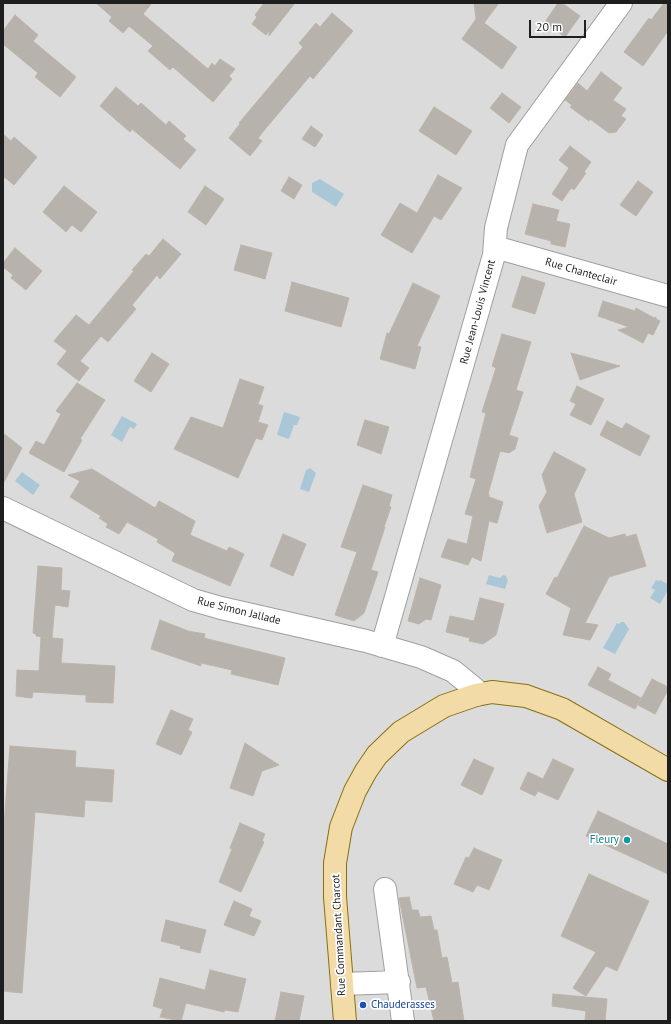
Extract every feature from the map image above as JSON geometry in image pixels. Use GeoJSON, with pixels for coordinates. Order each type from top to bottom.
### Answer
{"type":"FeatureCollection","features":[{"type":"Feature","properties":{"kind":"main road","name":"Rue Commandant Charcot"},"geometry":{"type":"LineString","coordinates":[[345,1021],[335,897],[335,863],[341,827],[355,791],[366,771],[377,755],[401,732],[444,706],[476,695],[492,692],[526,696],[562,709],[668,770]]}},
{"type":"Feature","properties":{"kind":"street","name":"Rue Jean-Louis Vincent"},"geometry":{"type":"LineString","coordinates":[[382,646],[454,400],[495,247],[496,228],[517,145],[621,3]]}},
{"type":"Feature","properties":{"kind":"street","name":"Rue Chanteclair"},"geometry":{"type":"LineString","coordinates":[[495,247],[668,296]]}},
{"type":"Feature","properties":{"kind":"street","name":"Rue Simon Jallade"},"geometry":{"type":"LineString","coordinates":[[3,508],[193,600],[382,646],[421,657],[450,668],[475,689],[476,695]]}},
{"type":"Feature","properties":{"kind":"street"},"geometry":{"type":"LineString","coordinates":[[386,889],[403,1021]]}},
{"type":"Feature","properties":{"kind":"street"},"geometry":{"type":"LineString","coordinates":[[342,984],[399,982]]}},
{"type":"Feature","properties":{"kind":"shaded area"},"geometry":{"type":"Polygon","coordinates":[[[3,3],[668,3],[668,1021],[3,1021],[3,3]]]}},
{"type":"Feature","properties":{"kind":"water"},"geometry":{"type":"Polygon","coordinates":[[[320,179],[344,194],[336,207],[312,192],[312,183],[320,179]]]}},
{"type":"Feature","properties":{"kind":"water"},"geometry":{"type":"Polygon","coordinates":[[[284,412],[300,417],[297,425],[294,425],[289,439],[277,435],[284,412]]]}},
{"type":"Feature","properties":{"kind":"water"},"geometry":{"type":"Polygon","coordinates":[[[122,416],[137,424],[134,429],[130,427],[122,442],[111,435],[122,416]]]}},
{"type":"Feature","properties":{"kind":"water"},"geometry":{"type":"Polygon","coordinates":[[[310,468],[316,473],[309,492],[300,489],[306,470],[310,468]]]}},
{"type":"Feature","properties":{"kind":"water"},"geometry":{"type":"Polygon","coordinates":[[[22,472],[40,485],[33,495],[15,481],[22,472]]]}},
{"type":"Feature","properties":{"kind":"water"},"geometry":{"type":"Polygon","coordinates":[[[489,575],[500,578],[503,575],[506,576],[508,580],[505,589],[486,584],[489,575]]]}},
{"type":"Feature","properties":{"kind":"water"},"geometry":{"type":"Polygon","coordinates":[[[656,580],[660,580],[668,584],[668,590],[660,604],[650,598],[655,590],[651,588],[656,580]]]}},
{"type":"Feature","properties":{"kind":"water"},"geometry":{"type":"Polygon","coordinates":[[[624,622],[629,629],[615,654],[603,648],[617,623],[619,624],[624,622]]]}},
{"type":"Feature","properties":{"kind":"building"},"geometry":{"type":"Polygon","coordinates":[[[96,3],[152,3],[143,14],[208,69],[212,63],[215,66],[220,59],[235,69],[229,76],[232,79],[213,102],[173,67],[170,70],[148,51],[153,46],[129,26],[123,33],[109,21],[112,17],[96,3]]]}},
{"type":"Feature","properties":{"kind":"building"},"geometry":{"type":"Polygon","coordinates":[[[264,3],[295,3],[269,36],[269,31],[266,35],[252,24],[257,17],[255,15],[264,3]]]}},
{"type":"Feature","properties":{"kind":"building"},"geometry":{"type":"Polygon","coordinates":[[[474,3],[499,3],[484,23],[517,47],[502,69],[462,39],[476,19],[474,3]]]}},
{"type":"Feature","properties":{"kind":"building"},"geometry":{"type":"Polygon","coordinates":[[[558,3],[562,3],[580,16],[565,37],[545,22],[558,3]]]}},
{"type":"Feature","properties":{"kind":"building"},"geometry":{"type":"Polygon","coordinates":[[[664,3],[668,3],[668,31],[643,66],[624,52],[649,18],[651,20],[664,3]]]}},
{"type":"Feature","properties":{"kind":"building"},"geometry":{"type":"Polygon","coordinates":[[[332,13],[353,31],[313,79],[310,76],[266,128],[258,138],[262,141],[250,156],[229,138],[240,124],[239,123],[303,47],[299,43],[316,23],[320,27],[332,13]]]}},
{"type":"Feature","properties":{"kind":"building"},"geometry":{"type":"Polygon","coordinates":[[[15,15],[38,35],[33,41],[76,77],[60,97],[35,77],[38,73],[3,44],[3,31],[15,15]]]}},
{"type":"Feature","properties":{"kind":"building"},"geometry":{"type":"Polygon","coordinates":[[[601,72],[622,88],[613,100],[626,109],[621,116],[626,119],[616,132],[609,133],[590,119],[589,121],[570,107],[572,105],[565,100],[578,83],[587,91],[601,72]]]}},
{"type":"Feature","properties":{"kind":"building"},"geometry":{"type":"Polygon","coordinates":[[[116,87],[138,106],[141,103],[166,125],[169,121],[186,136],[183,139],[196,150],[180,169],[132,129],[130,132],[100,106],[116,87]]]}},
{"type":"Feature","properties":{"kind":"building"},"geometry":{"type":"Polygon","coordinates":[[[502,93],[521,107],[509,123],[490,108],[502,93]]]}},
{"type":"Feature","properties":{"kind":"building"},"geometry":{"type":"Polygon","coordinates":[[[434,107],[472,131],[456,155],[419,131],[434,107]]]}},
{"type":"Feature","properties":{"kind":"building"},"geometry":{"type":"Polygon","coordinates":[[[311,126],[323,135],[315,147],[302,139],[311,126]]]}},
{"type":"Feature","properties":{"kind":"building"},"geometry":{"type":"Polygon","coordinates":[[[3,134],[11,141],[14,137],[37,157],[14,185],[3,176],[3,134]]]}},
{"type":"Feature","properties":{"kind":"building"},"geometry":{"type":"Polygon","coordinates":[[[570,146],[591,162],[584,172],[586,173],[574,190],[571,188],[562,201],[552,194],[569,168],[559,160],[570,146]]]}},
{"type":"Feature","properties":{"kind":"building"},"geometry":{"type":"Polygon","coordinates":[[[438,175],[462,188],[441,220],[434,216],[412,253],[381,235],[400,203],[417,213],[438,175]]]}},
{"type":"Feature","properties":{"kind":"building"},"geometry":{"type":"Polygon","coordinates":[[[289,177],[302,185],[294,199],[281,191],[289,177]]]}},
{"type":"Feature","properties":{"kind":"building"},"geometry":{"type":"Polygon","coordinates":[[[638,181],[653,192],[636,216],[620,205],[638,181]]]}},
{"type":"Feature","properties":{"kind":"building"},"geometry":{"type":"Polygon","coordinates":[[[64,186],[97,212],[81,232],[72,225],[66,232],[43,212],[64,186]]]}},
{"type":"Feature","properties":{"kind":"building"},"geometry":{"type":"Polygon","coordinates":[[[205,186],[224,199],[206,225],[188,212],[205,186]]]}},
{"type":"Feature","properties":{"kind":"building"},"geometry":{"type":"Polygon","coordinates":[[[533,204],[559,210],[556,221],[570,224],[565,247],[551,244],[551,241],[525,234],[533,204]]]}},
{"type":"Feature","properties":{"kind":"building"},"geometry":{"type":"Polygon","coordinates":[[[163,239],[181,254],[160,279],[157,275],[132,305],[136,309],[108,342],[101,336],[80,361],[89,368],[79,381],[57,364],[67,351],[54,341],[76,315],[89,325],[134,271],[132,270],[146,254],[149,256],[163,239]]]}},
{"type":"Feature","properties":{"kind":"building"},"geometry":{"type":"Polygon","coordinates":[[[241,245],[272,253],[265,279],[234,270],[241,245]]]}},
{"type":"Feature","properties":{"kind":"building"},"geometry":{"type":"Polygon","coordinates":[[[15,248],[42,271],[26,290],[11,278],[13,275],[3,267],[3,263],[15,248]]]}},
{"type":"Feature","properties":{"kind":"building"},"geometry":{"type":"Polygon","coordinates":[[[522,276],[545,283],[535,314],[512,307],[522,276]]]}},
{"type":"Feature","properties":{"kind":"building"},"geometry":{"type":"Polygon","coordinates":[[[292,282],[349,298],[341,327],[285,311],[292,282]]]}},
{"type":"Feature","properties":{"kind":"building"},"geometry":{"type":"Polygon","coordinates":[[[413,283],[440,296],[417,346],[421,347],[415,369],[380,359],[387,333],[389,334],[413,283]]]}},
{"type":"Feature","properties":{"kind":"building"},"geometry":{"type":"Polygon","coordinates":[[[603,301],[635,311],[636,308],[654,318],[656,317],[656,319],[660,321],[653,335],[648,333],[643,343],[618,330],[629,327],[598,316],[603,301]]]}},
{"type":"Feature","properties":{"kind":"building"},"geometry":{"type":"Polygon","coordinates":[[[502,334],[531,342],[516,390],[523,392],[509,435],[518,438],[515,449],[509,453],[500,451],[488,494],[489,497],[503,502],[497,523],[489,521],[481,561],[472,557],[468,565],[441,557],[448,539],[467,544],[473,516],[465,514],[476,479],[470,477],[486,413],[482,412],[496,368],[492,366],[502,334]]]}},
{"type":"Feature","properties":{"kind":"building"},"geometry":{"type":"Polygon","coordinates":[[[152,353],[169,364],[151,392],[134,381],[152,353]]]}},
{"type":"Feature","properties":{"kind":"building"},"geometry":{"type":"Polygon","coordinates":[[[571,353],[620,366],[580,380],[571,353]]]}},
{"type":"Feature","properties":{"kind":"building"},"geometry":{"type":"Polygon","coordinates":[[[240,379],[264,387],[258,404],[263,406],[258,422],[268,425],[262,440],[256,438],[238,478],[174,449],[191,417],[223,428],[240,379]]]}},
{"type":"Feature","properties":{"kind":"building"},"geometry":{"type":"Polygon","coordinates":[[[77,383],[105,400],[80,439],[82,440],[64,472],[29,453],[36,441],[44,445],[61,414],[56,411],[77,383]]]}},
{"type":"Feature","properties":{"kind":"building"},"geometry":{"type":"Polygon","coordinates":[[[577,386],[604,399],[591,425],[570,415],[576,404],[570,401],[577,386]]]}},
{"type":"Feature","properties":{"kind":"building"},"geometry":{"type":"Polygon","coordinates":[[[365,420],[389,427],[381,454],[357,445],[365,420]]]}},
{"type":"Feature","properties":{"kind":"building"},"geometry":{"type":"Polygon","coordinates":[[[607,421],[622,429],[626,423],[650,436],[640,456],[600,435],[607,421]]]}},
{"type":"Feature","properties":{"kind":"building"},"geometry":{"type":"Polygon","coordinates":[[[3,433],[22,448],[3,484],[3,433]]]}},
{"type":"Feature","properties":{"kind":"building"},"geometry":{"type":"Polygon","coordinates":[[[554,452],[586,469],[574,494],[582,522],[547,533],[539,506],[547,492],[542,475],[554,452]]]}},
{"type":"Feature","properties":{"kind":"building"},"geometry":{"type":"Polygon","coordinates":[[[92,469],[155,508],[159,501],[195,521],[190,535],[227,551],[229,547],[244,554],[230,586],[172,561],[175,553],[157,542],[158,539],[127,522],[119,534],[106,527],[108,524],[99,518],[101,516],[70,497],[80,481],[68,475],[92,469]]]}},
{"type":"Feature","properties":{"kind":"building"},"geometry":{"type":"Polygon","coordinates":[[[363,485],[392,495],[389,506],[391,507],[371,570],[378,572],[364,613],[354,621],[335,615],[357,552],[341,547],[363,485]]]}},
{"type":"Feature","properties":{"kind":"building"},"geometry":{"type":"Polygon","coordinates":[[[584,526],[609,538],[625,534],[626,537],[636,534],[646,566],[609,577],[585,623],[598,625],[590,640],[563,635],[571,608],[546,594],[555,577],[557,578],[584,526]]]}},
{"type":"Feature","properties":{"kind":"building"},"geometry":{"type":"Polygon","coordinates":[[[283,534],[306,544],[293,576],[270,566],[283,534]]]}},
{"type":"Feature","properties":{"kind":"building"},"geometry":{"type":"Polygon","coordinates":[[[38,566],[62,568],[61,590],[70,591],[68,607],[55,605],[52,638],[36,636],[36,634],[33,633],[38,566]]]}},
{"type":"Feature","properties":{"kind":"building"},"geometry":{"type":"Polygon","coordinates":[[[420,578],[441,585],[431,620],[426,619],[419,624],[408,621],[420,578]]]}},
{"type":"Feature","properties":{"kind":"building"},"geometry":{"type":"Polygon","coordinates":[[[480,598],[504,604],[496,635],[483,644],[469,641],[470,638],[446,632],[450,616],[474,621],[480,598]]]}},
{"type":"Feature","properties":{"kind":"building"},"geometry":{"type":"Polygon","coordinates":[[[160,620],[188,631],[205,634],[204,638],[285,658],[278,685],[231,674],[232,670],[201,663],[201,666],[151,649],[160,620]]]}},
{"type":"Feature","properties":{"kind":"building"},"geometry":{"type":"Polygon","coordinates":[[[41,637],[63,639],[61,663],[115,666],[113,703],[86,702],[86,695],[33,692],[32,698],[16,696],[17,670],[39,671],[41,637]]]}},
{"type":"Feature","properties":{"kind":"building"},"geometry":{"type":"Polygon","coordinates":[[[598,667],[611,674],[608,680],[641,698],[635,709],[588,685],[598,667]]]}},
{"type":"Feature","properties":{"kind":"building"},"geometry":{"type":"Polygon","coordinates":[[[652,679],[668,687],[668,690],[655,714],[638,705],[652,679]]]}},
{"type":"Feature","properties":{"kind":"building"},"geometry":{"type":"Polygon","coordinates":[[[171,710],[193,719],[188,730],[192,732],[181,755],[156,744],[171,710]]]}},
{"type":"Feature","properties":{"kind":"building"},"geometry":{"type":"Polygon","coordinates":[[[245,743],[279,765],[262,771],[253,796],[230,788],[245,743]]]}},
{"type":"Feature","properties":{"kind":"building"},"geometry":{"type":"Polygon","coordinates":[[[10,746],[76,751],[75,767],[114,770],[112,802],[85,800],[84,817],[35,812],[22,993],[3,991],[3,837],[10,746]]]}},
{"type":"Feature","properties":{"kind":"building"},"geometry":{"type":"Polygon","coordinates":[[[474,759],[494,768],[482,795],[461,785],[474,759]]]}},
{"type":"Feature","properties":{"kind":"building"},"geometry":{"type":"Polygon","coordinates":[[[553,759],[574,769],[558,800],[538,791],[535,796],[520,789],[528,772],[543,779],[553,759]]]}},
{"type":"Feature","properties":{"kind":"building","name":"Fleury"},"geometry":{"type":"Polygon","coordinates":[[[598,811],[668,844],[668,874],[586,836],[598,811]]]}},
{"type":"Feature","properties":{"kind":"building"},"geometry":{"type":"Polygon","coordinates":[[[240,823],[265,834],[262,841],[264,842],[241,892],[219,882],[240,823]]]}},
{"type":"Feature","properties":{"kind":"building"},"geometry":{"type":"Polygon","coordinates":[[[474,848],[502,860],[489,890],[477,885],[473,892],[454,884],[466,857],[469,858],[474,848]]]}},
{"type":"Feature","properties":{"kind":"building"},"geometry":{"type":"Polygon","coordinates":[[[589,874],[649,901],[617,971],[606,966],[586,996],[573,988],[596,952],[561,936],[589,874]]]}},
{"type":"Feature","properties":{"kind":"building"},"geometry":{"type":"Polygon","coordinates":[[[409,897],[412,910],[418,910],[420,917],[431,916],[434,930],[437,930],[442,958],[447,957],[452,983],[458,982],[464,1021],[434,1021],[426,987],[417,988],[399,898],[409,897]]]}},
{"type":"Feature","properties":{"kind":"building"},"geometry":{"type":"Polygon","coordinates":[[[234,901],[252,909],[249,916],[261,921],[254,936],[224,925],[234,901]]]}},
{"type":"Feature","properties":{"kind":"building"},"geometry":{"type":"Polygon","coordinates":[[[166,920],[206,930],[200,953],[161,941],[166,920]]]}},
{"type":"Feature","properties":{"kind":"building"},"geometry":{"type":"Polygon","coordinates":[[[210,970],[246,979],[238,1012],[225,1010],[224,1012],[186,1003],[181,1021],[160,1017],[163,1009],[153,1006],[160,978],[205,990],[210,970]]]}},
{"type":"Feature","properties":{"kind":"building"},"geometry":{"type":"Polygon","coordinates":[[[281,992],[304,996],[299,1021],[275,1021],[281,992]]]}},
{"type":"Feature","properties":{"kind":"building"},"geometry":{"type":"Polygon","coordinates":[[[553,994],[607,999],[605,1021],[585,1020],[586,1011],[552,1006],[553,994]]]}},
{"type":"Feature","properties":{"kind":"place","name":"Fleury"},"geometry":{"type":"Point","coordinates":[627,840]}},
{"type":"Feature","properties":{"kind":"place","name":"Chauderasses"},"geometry":{"type":"Point","coordinates":[363,1005]}}]}
